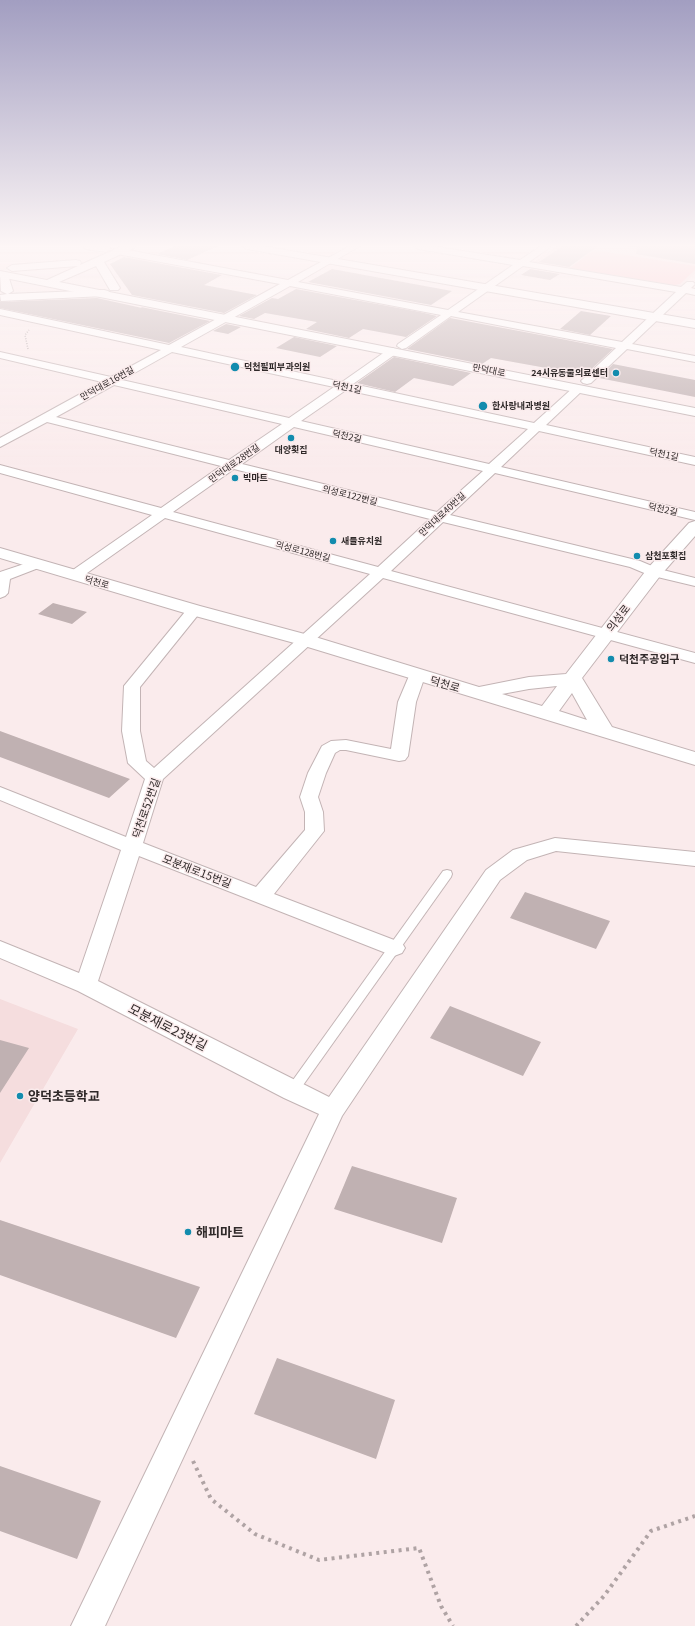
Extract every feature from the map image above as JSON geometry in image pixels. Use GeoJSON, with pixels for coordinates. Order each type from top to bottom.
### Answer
{"type":"FeatureCollection","features":[{"type":"Feature","properties":{"kind":"main road","name":"만덕대로"},"geometry":{"type":"LineString","coordinates":[[265,322],[583,385],[695,412]]}},
{"type":"Feature","properties":{"kind":"main road"},"geometry":{"type":"LineString","coordinates":[[683,322],[695,324]]}},
{"type":"Feature","properties":{"kind":"main road","name":"만덕대로"},"geometry":{"type":"LineString","coordinates":[[583,385],[695,402]]}},
{"type":"Feature","properties":{"kind":"main road","name":"의성로"},"geometry":{"type":"LineString","coordinates":[[547,713],[606,633],[654,572],[695,526]]}},
{"type":"Feature","properties":{"kind":"main road","name":"덕천로"},"geometry":{"type":"LineString","coordinates":[[0,553],[194,610],[305,640],[417,676],[547,713],[695,759]]}},
{"type":"Feature","properties":{"kind":"main road"},"geometry":{"type":"LineString","coordinates":[[476,693],[530,683],[573,679],[604,731]]}},
{"type":"Feature","properties":{"kind":"street","name":"덕천1길"},"geometry":{"type":"LineString","coordinates":[[45,322],[695,461]]}},
{"type":"Feature","properties":{"kind":"street","name":"만덕대로16번길"},"geometry":{"type":"LineString","coordinates":[[0,443],[217,322]]}},
{"type":"Feature","properties":{"kind":"street","name":"만덕대로28번길"},"geometry":{"type":"LineString","coordinates":[[75,575],[435,322]]}},
{"type":"Feature","properties":{"kind":"street"},"geometry":{"type":"LineString","coordinates":[[496,322],[695,359]]}},
{"type":"Feature","properties":{"kind":"street","name":"만덕대로40번길"},"geometry":{"type":"LineString","coordinates":[[305,640],[381,572],[651,322]]}},
{"type":"Feature","properties":{"kind":"street","name":"덕천2길"},"geometry":{"type":"LineString","coordinates":[[0,355],[695,516]]}},
{"type":"Feature","properties":{"kind":"street","name":"의성로122번길"},"geometry":{"type":"LineString","coordinates":[[46,418],[439,517],[635,564],[654,572],[695,582]]}},
{"type":"Feature","properties":{"kind":"street","name":"의성로128번길"},"geometry":{"type":"LineString","coordinates":[[0,469],[695,658]]}},
{"type":"Feature","properties":{"kind":"street"},"geometry":{"type":"LineString","coordinates":[[0,593],[3,576],[36,564]]}},
{"type":"Feature","properties":{"kind":"street"},"geometry":{"type":"LineString","coordinates":[[155,777],[137,763],[131,731],[132,686],[194,610]]}},
{"type":"Feature","properties":{"kind":"street","name":"덕천로52번길"},"geometry":{"type":"LineString","coordinates":[[86,985],[155,777],[305,640]]}},
{"type":"Feature","properties":{"kind":"street"},"geometry":{"type":"LineString","coordinates":[[261,895],[314,831],[314,812],[310,797],[317,773],[328,750],[337,745],[346,745],[399,756],[407,702],[417,676]]}},
{"type":"Feature","properties":{"kind":"street","name":"모분재로15번길"},"geometry":{"type":"LineString","coordinates":[[0,793],[133,847],[261,895],[394,948]]}},
{"type":"Feature","properties":{"kind":"street"},"geometry":{"type":"LineString","coordinates":[[88,1626],[333,1110],[493,875],[520,855],[555,844],[695,859]]}},
{"type":"Feature","properties":{"kind":"street","name":"모분재로23번길"},"geometry":{"type":"LineString","coordinates":[[0,950],[86,985],[292,1091],[333,1110]]}},
{"type":"Feature","properties":{"kind":"lane"},"geometry":{"type":"LineString","coordinates":[[292,1091],[447,874]]}},
{"type":"Feature","properties":{"kind":"path"},"geometry":{"type":"LineString","coordinates":[[24,361],[30,358],[25,335],[35,322]]}},
{"type":"Feature","properties":{"kind":"path"},"geometry":{"type":"LineString","coordinates":[[180,1433],[211,1500],[255,1534],[319,1560],[419,1548],[441,1606],[453,1626]]}},
{"type":"Feature","properties":{"kind":"path"},"geometry":{"type":"LineString","coordinates":[[576,1626],[604,1596],[651,1531],[695,1516]]}},
{"type":"Feature","properties":{"kind":"shaded area","name":"양덕초등학교"},"geometry":{"type":"Polygon","coordinates":[[[0,999],[78,1029],[0,1163],[0,999]]]}},
{"type":"Feature","properties":{"kind":"building"},"geometry":{"type":"Polygon","coordinates":[[[67,322],[208,322],[169,343],[67,322]]]}},
{"type":"Feature","properties":{"kind":"building"},"geometry":{"type":"Polygon","coordinates":[[[317,322],[428,322],[406,337],[363,329],[349,338],[306,329],[317,322]]]}},
{"type":"Feature","properties":{"kind":"building"},"geometry":{"type":"Polygon","coordinates":[[[445,322],[470,322],[613,349],[585,375],[491,358],[482,364],[407,349],[445,322]]]}},
{"type":"Feature","properties":{"kind":"building"},"geometry":{"type":"Polygon","coordinates":[[[568,322],[605,322],[590,335],[560,329],[568,322]]]}},
{"type":"Feature","properties":{"kind":"building"},"geometry":{"type":"Polygon","coordinates":[[[226,324],[241,327],[228,334],[213,331],[226,324]]]}},
{"type":"Feature","properties":{"kind":"building"},"geometry":{"type":"Polygon","coordinates":[[[294,337],[337,346],[320,357],[276,348],[294,337]]]}},
{"type":"Feature","properties":{"kind":"building"},"geometry":{"type":"Polygon","coordinates":[[[394,357],[471,373],[453,386],[414,378],[395,392],[357,383],[394,357]]]}},
{"type":"Feature","properties":{"kind":"building"},"geometry":{"type":"Polygon","coordinates":[[[613,364],[695,380],[695,397],[599,378],[613,364]]]}},
{"type":"Feature","properties":{"kind":"building"},"geometry":{"type":"Polygon","coordinates":[[[53,603],[87,612],[72,624],[38,614],[53,603]]]}},
{"type":"Feature","properties":{"kind":"building"},"geometry":{"type":"Polygon","coordinates":[[[0,731],[130,779],[109,798],[0,757],[0,731]]]}},
{"type":"Feature","properties":{"kind":"building"},"geometry":{"type":"Polygon","coordinates":[[[525,892],[610,921],[596,949],[510,918],[525,892]]]}},
{"type":"Feature","properties":{"kind":"building"},"geometry":{"type":"Polygon","coordinates":[[[450,1006],[541,1042],[523,1076],[430,1038],[450,1006]]]}},
{"type":"Feature","properties":{"kind":"building"},"geometry":{"type":"Polygon","coordinates":[[[0,1040],[29,1048],[0,1093],[0,1040]]]}},
{"type":"Feature","properties":{"kind":"building"},"geometry":{"type":"Polygon","coordinates":[[[352,1166],[457,1198],[442,1243],[334,1209],[352,1166]]]}},
{"type":"Feature","properties":{"kind":"building"},"geometry":{"type":"Polygon","coordinates":[[[0,1220],[200,1287],[176,1338],[0,1275],[0,1220]]]}},
{"type":"Feature","properties":{"kind":"building"},"geometry":{"type":"Polygon","coordinates":[[[277,1358],[395,1400],[376,1459],[254,1414],[277,1358]]]}},
{"type":"Feature","properties":{"kind":"building"},"geometry":{"type":"Polygon","coordinates":[[[0,1466],[101,1501],[77,1559],[0,1531],[0,1466]]]}},
{"type":"Feature","properties":{"kind":"place","name":"덕천필피부과의원"},"geometry":{"type":"Point","coordinates":[235,367]}},
{"type":"Feature","properties":{"kind":"place","name":"24시유동물의료센터"},"geometry":{"type":"Point","coordinates":[616,373]}},
{"type":"Feature","properties":{"kind":"place","name":"한사랑내과병원"},"geometry":{"type":"Point","coordinates":[483,406]}},
{"type":"Feature","properties":{"kind":"place","name":"대양횟집"},"geometry":{"type":"Point","coordinates":[291,438]}},
{"type":"Feature","properties":{"kind":"place","name":"빅마트"},"geometry":{"type":"Point","coordinates":[235,478]}},
{"type":"Feature","properties":{"kind":"place","name":"새들유치원"},"geometry":{"type":"Point","coordinates":[333,541]}},
{"type":"Feature","properties":{"kind":"place","name":"삼천포횟집"},"geometry":{"type":"Point","coordinates":[637,556]}},
{"type":"Feature","properties":{"kind":"place","name":"덕천주공입구"},"geometry":{"type":"Point","coordinates":[611,659]}},
{"type":"Feature","properties":{"kind":"place","name":"양덕초등학교"},"geometry":{"type":"Point","coordinates":[20,1096]}},
{"type":"Feature","properties":{"kind":"place","name":"해피마트"},"geometry":{"type":"Point","coordinates":[188,1232]}}]}
